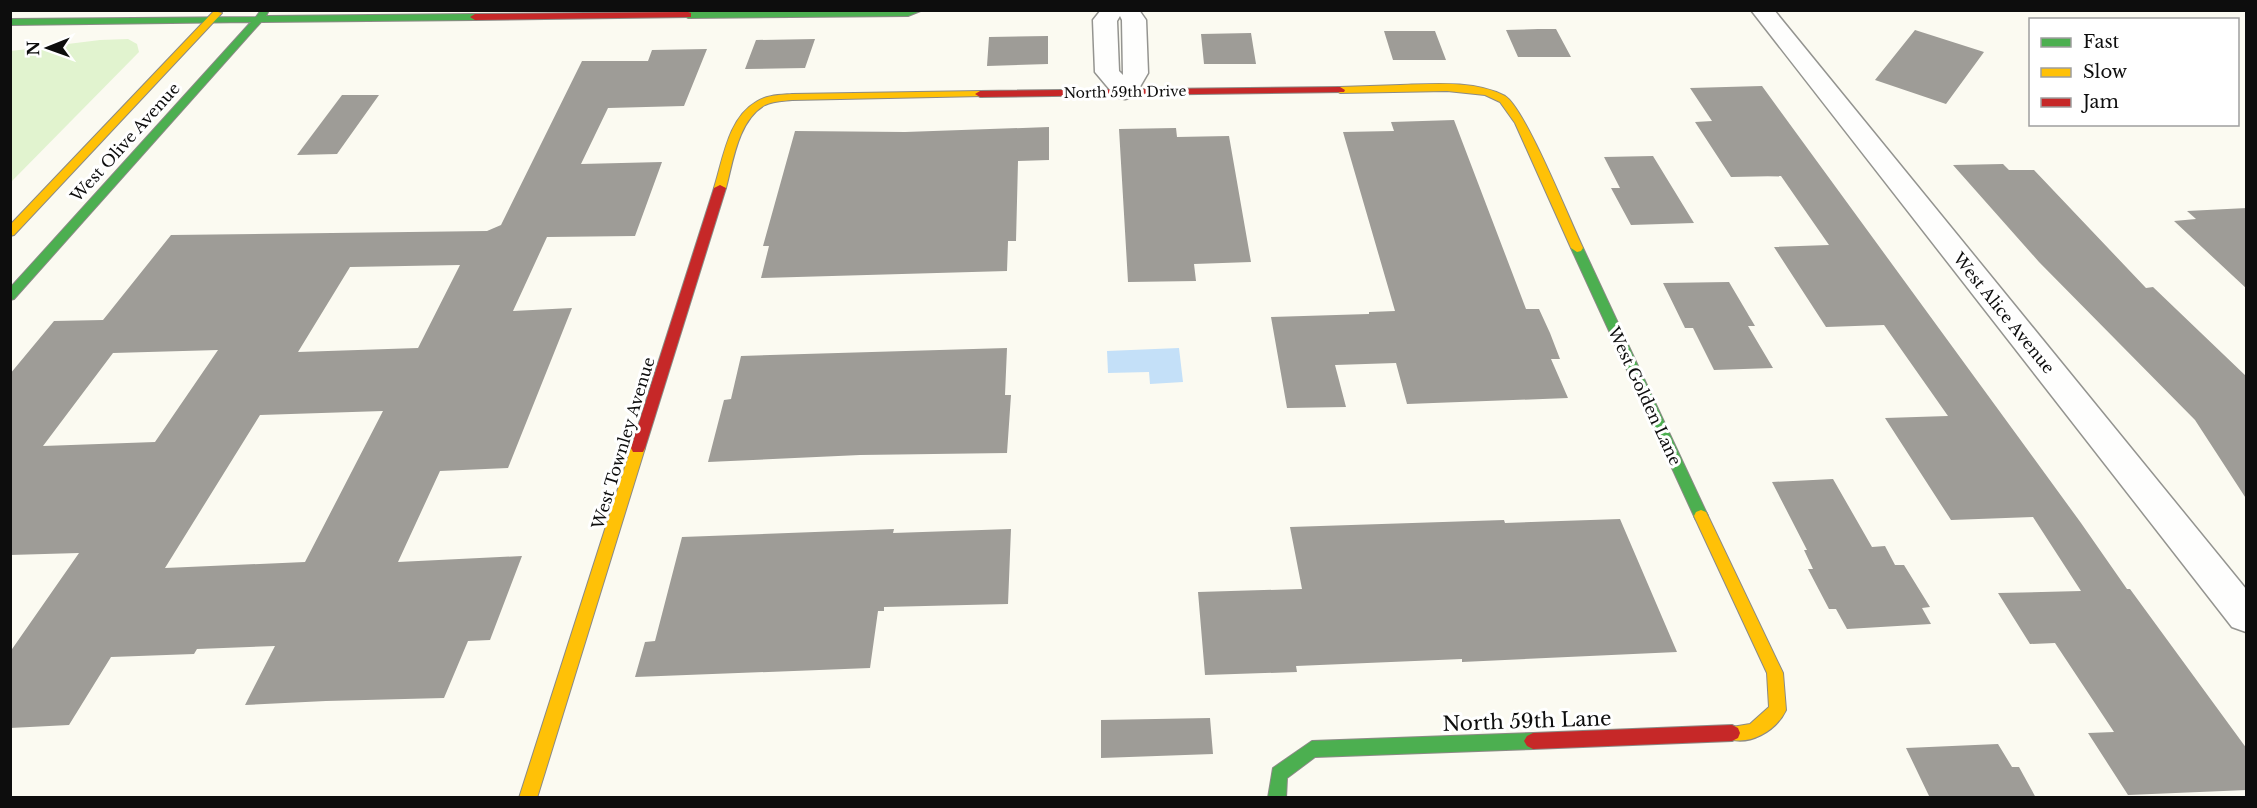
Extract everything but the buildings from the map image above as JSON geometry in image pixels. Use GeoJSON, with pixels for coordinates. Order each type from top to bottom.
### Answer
{"type":"FeatureCollection","features":[{"type":"Feature","properties":{"kind":"street"},"geometry":{"type":"LineString","coordinates":[[10,22],[262,15],[908,13],[919,10]]}},
{"type":"Feature","properties":{"kind":"street"},"geometry":{"type":"LineString","coordinates":[[1113,10],[1105,20],[1107,72],[1125,92],[1136,73],[1134,20],[1127,10]]}},
{"type":"Feature","properties":{"kind":"street","name":"West Alice Avenue"},"geometry":{"type":"LineString","coordinates":[[1762,10],[2247,616]]}},
{"type":"Feature","properties":{"kind":"street","name":"West Olive Avenue"},"geometry":{"type":"LineString","coordinates":[[10,296],[262,15]]}},
{"type":"Feature","properties":{"kind":"street","name":"West Olive Avenue"},"geometry":{"type":"LineString","coordinates":[[10,232],[214,16]]}},
{"type":"Feature","properties":{"kind":"street","name":"North 59th Drive"},"geometry":{"type":"LineString","coordinates":[[757,104],[774,98],[792,96],[1465,88],[1493,93]]}},
{"type":"Feature","properties":{"kind":"street","name":"West Golden Lane"},"geometry":{"type":"LineString","coordinates":[[1493,93],[1509,102],[1521,123],[1775,673],[1778,710]]}},
{"type":"Feature","properties":{"kind":"street","name":"West Townley Avenue"},"geometry":{"type":"LineString","coordinates":[[528,798],[738,131],[744,115],[757,104]]}},
{"type":"Feature","properties":{"kind":"street","name":"North 59th Lane"},"geometry":{"type":"LineString","coordinates":[[1277,798],[1279,774],[1312,749],[1754,732],[1778,710]]}},
{"type":"Feature","properties":{"kind":"green space"},"geometry":{"type":"Polygon","coordinates":[[[128,39],[137,44],[139,52],[11,182],[11,51],[100,40],[128,39]]]}},
{"type":"Feature","properties":{"kind":"water"},"geometry":{"type":"Polygon","coordinates":[[[1179,348],[1183,382],[1150,384],[1149,372],[1108,373],[1107,351],[1179,348]]]}},
{"type":"Feature","properties":{"kind":"traffic: fast"},"geometry":{"type":"LineString","coordinates":[[688,15],[908,13],[919,10]]}},
{"type":"Feature","properties":{"kind":"traffic: fast"},"geometry":{"type":"LineString","coordinates":[[10,296],[265,12]]}},
{"type":"Feature","properties":{"kind":"traffic: fast"},"geometry":{"type":"LineString","coordinates":[[10,22],[475,17]]}},
{"type":"Feature","properties":{"kind":"traffic: fast"},"geometry":{"type":"LineString","coordinates":[[1577,248],[1701,516]]}},
{"type":"Feature","properties":{"kind":"traffic: fast"},"geometry":{"type":"LineString","coordinates":[[1277,798],[1279,774],[1312,749],[1533,741]]}},
{"type":"Feature","properties":{"kind":"traffic: slow"},"geometry":{"type":"LineString","coordinates":[[10,232],[217,13]]}},
{"type":"Feature","properties":{"kind":"traffic: slow"},"geometry":{"type":"LineString","coordinates":[[1340,90],[1469,89],[1504,100],[1520,123],[1577,248]]}},
{"type":"Feature","properties":{"kind":"traffic: slow"},"geometry":{"type":"LineString","coordinates":[[720,188],[734,142],[744,119],[751,110],[767,101],[792,97],[980,94]]}},
{"type":"Feature","properties":{"kind":"traffic: slow"},"geometry":{"type":"LineString","coordinates":[[528,798],[638,448]]}},
{"type":"Feature","properties":{"kind":"traffic: slow"},"geometry":{"type":"LineString","coordinates":[[1701,516],[1775,673],[1778,710],[1754,732],[1732,733]]}},
{"type":"Feature","properties":{"kind":"traffic: jam"},"geometry":{"type":"LineString","coordinates":[[475,17],[688,15]]}},
{"type":"Feature","properties":{"kind":"traffic: jam"},"geometry":{"type":"LineString","coordinates":[[980,94],[1340,90]]}},
{"type":"Feature","properties":{"kind":"traffic: jam"},"geometry":{"type":"LineString","coordinates":[[638,448],[720,188]]}},
{"type":"Feature","properties":{"kind":"traffic: jam"},"geometry":{"type":"LineString","coordinates":[[1533,741],[1732,733]]}}]}
